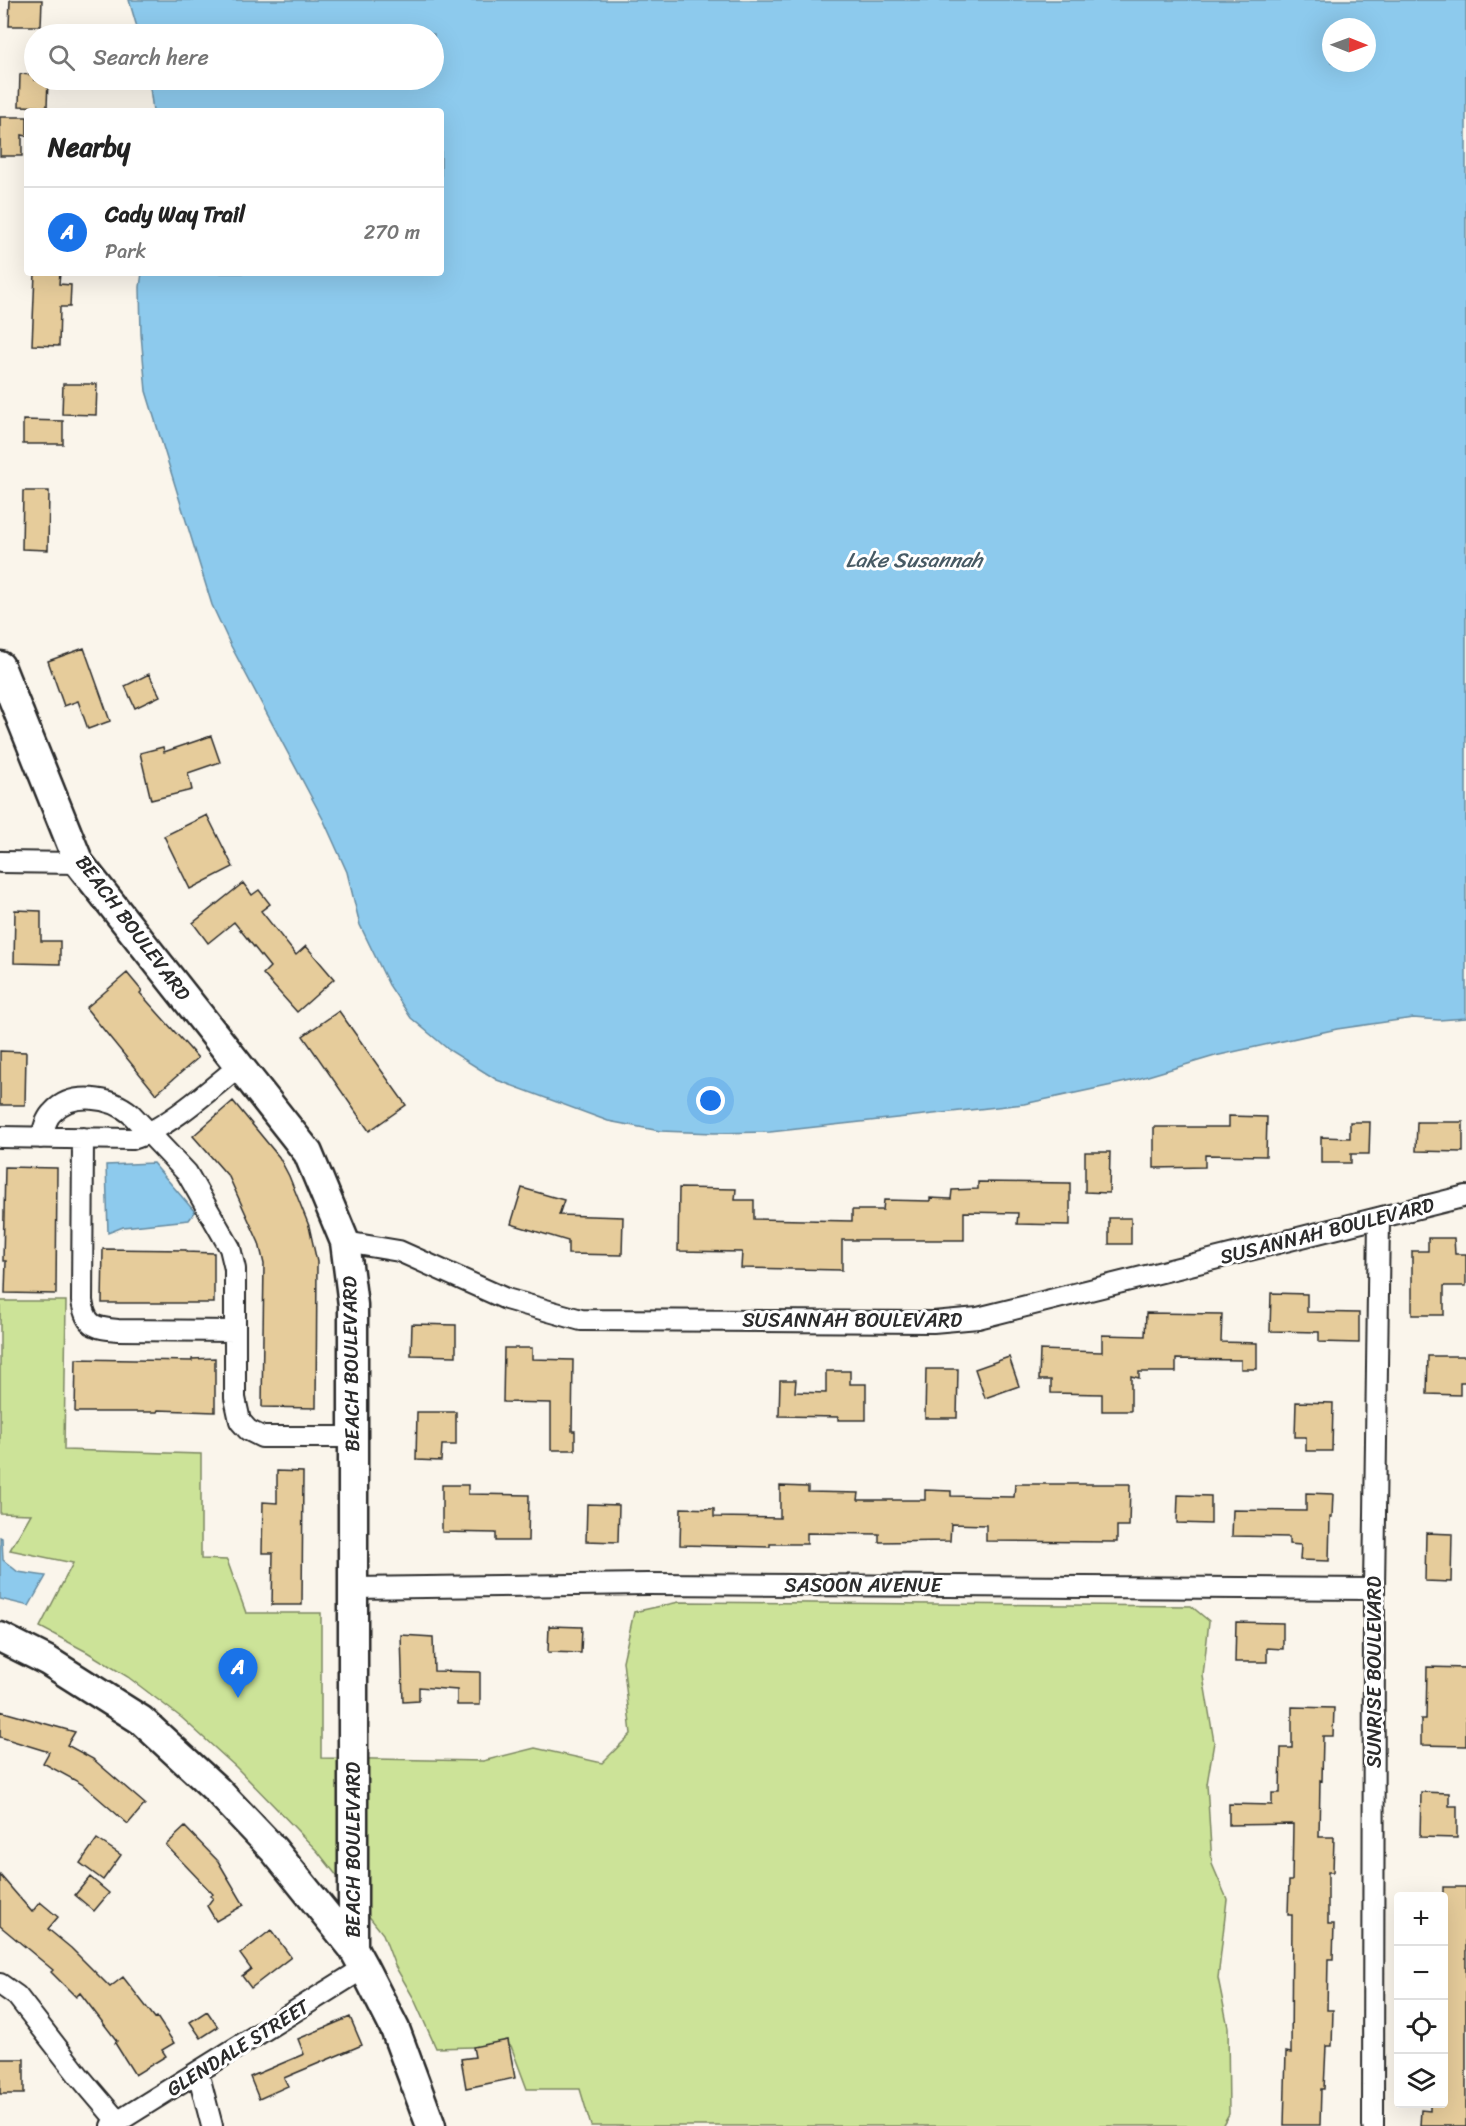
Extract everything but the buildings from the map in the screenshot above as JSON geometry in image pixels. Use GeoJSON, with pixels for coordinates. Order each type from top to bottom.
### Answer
{"type":"FeatureCollection","features":[{"type":"Feature","properties":{"kind":"street","name":"BEACH BOULEVARD"},"geometry":{"type":"LineString","coordinates":[[0,666],[79,863],[308,1154],[345,1242],[353,1305],[353,1588],[358,1958]]}},
{"type":"Feature","properties":{"kind":"street"},"geometry":{"type":"LineString","coordinates":[[0,862],[79,863]]}},
{"type":"Feature","properties":{"kind":"street"},"geometry":{"type":"LineString","coordinates":[[0,1137],[132,1139],[159,1127],[240,1066]]}},
{"type":"Feature","properties":{"kind":"street"},"geometry":{"type":"LineString","coordinates":[[41,1138],[51,1113],[62,1104],[77,1099],[96,1099],[122,1106],[187,1173],[230,1248],[235,1269],[235,1398],[240,1421],[248,1430],[262,1437],[353,1437]]}},
{"type":"Feature","properties":{"kind":"street"},"geometry":{"type":"LineString","coordinates":[[83,1138],[82,1301],[84,1316],[92,1325],[102,1329],[236,1331]]}},
{"type":"Feature","properties":{"kind":"street","name":"SUSANNAH BOULEVARD"},"geometry":{"type":"LineString","coordinates":[[345,1242],[399,1251],[506,1299],[581,1320],[933,1322],[978,1318],[1466,1196]]}},
{"type":"Feature","properties":{"kind":"street","name":"SUNRISE BOULEVARD"},"geometry":{"type":"LineString","coordinates":[[1373,2126],[1374,1589],[1380,1218]]}},
{"type":"Feature","properties":{"kind":"street","name":"SASOON AVENUE"},"geometry":{"type":"LineString","coordinates":[[353,1588],[648,1584],[1374,1589]]}},
{"type":"Feature","properties":{"kind":"street"},"geometry":{"type":"LineString","coordinates":[[0,1637],[48,1661],[141,1720],[217,1790],[273,1849],[358,1958],[395,2029],[431,2126]]}},
{"type":"Feature","properties":{"kind":"street","name":"GLENDALE STREET"},"geometry":{"type":"LineString","coordinates":[[115,2124],[198,2072],[358,1958]]}},
{"type":"Feature","properties":{"kind":"street"},"geometry":{"type":"LineString","coordinates":[[0,1984],[16,1996],[115,2124]]}},
{"type":"Feature","properties":{"kind":"street"},"geometry":{"type":"LineString","coordinates":[[198,2072],[212,2126]]}},
{"type":"Feature","properties":{"kind":"green space"},"geometry":{"type":"Polygon","coordinates":[[[0,1301],[66,1301],[64,1450],[201,1454],[201,1559],[227,1560],[246,1613],[321,1613],[321,1758],[483,1761],[535,1748],[602,1763],[631,1734],[623,1661],[634,1612],[679,1602],[1191,1606],[1209,1621],[1203,1676],[1214,1742],[1207,1784],[1212,1864],[1227,1899],[1218,1978],[1228,2027],[1229,2114],[1222,2126],[591,2126],[580,2089],[527,2089],[511,2046],[436,2048],[413,1997],[395,1966],[383,1934],[318,1852],[236,1767],[182,1718],[128,1677],[40,1627],[73,1563],[10,1550],[31,1514],[0,1513],[0,1301]]]}},
{"type":"Feature","properties":{"kind":"water","name":"Lake Susannah"},"geometry":{"type":"Polygon","coordinates":[[[129,0],[1466,0],[1466,1018],[1439,1020],[1413,1018],[1337,1029],[1215,1056],[1131,1081],[1024,1104],[770,1132],[714,1133],[660,1131],[608,1121],[497,1080],[449,1050],[411,1018],[389,985],[360,925],[347,872],[324,821],[231,646],[212,605],[146,391],[140,287],[142,276],[444,276],[444,108],[153,108],[150,90],[444,90],[444,24],[136,24],[129,0]]]}},
{"type":"Feature","properties":{"kind":"water"},"geometry":{"type":"Polygon","coordinates":[[[153,1163],[195,1212],[189,1220],[123,1227],[108,1233],[106,1165],[153,1163]]]}},
{"type":"Feature","properties":{"kind":"water"},"geometry":{"type":"Polygon","coordinates":[[[0,1537],[2,1538],[3,1560],[18,1572],[46,1576],[29,1606],[0,1599],[0,1537]]]}},
{"type":"Feature","properties":{"kind":"place","name":"Cady Way Trail"},"geometry":{"type":"Point","coordinates":[238,1698]}}]}
